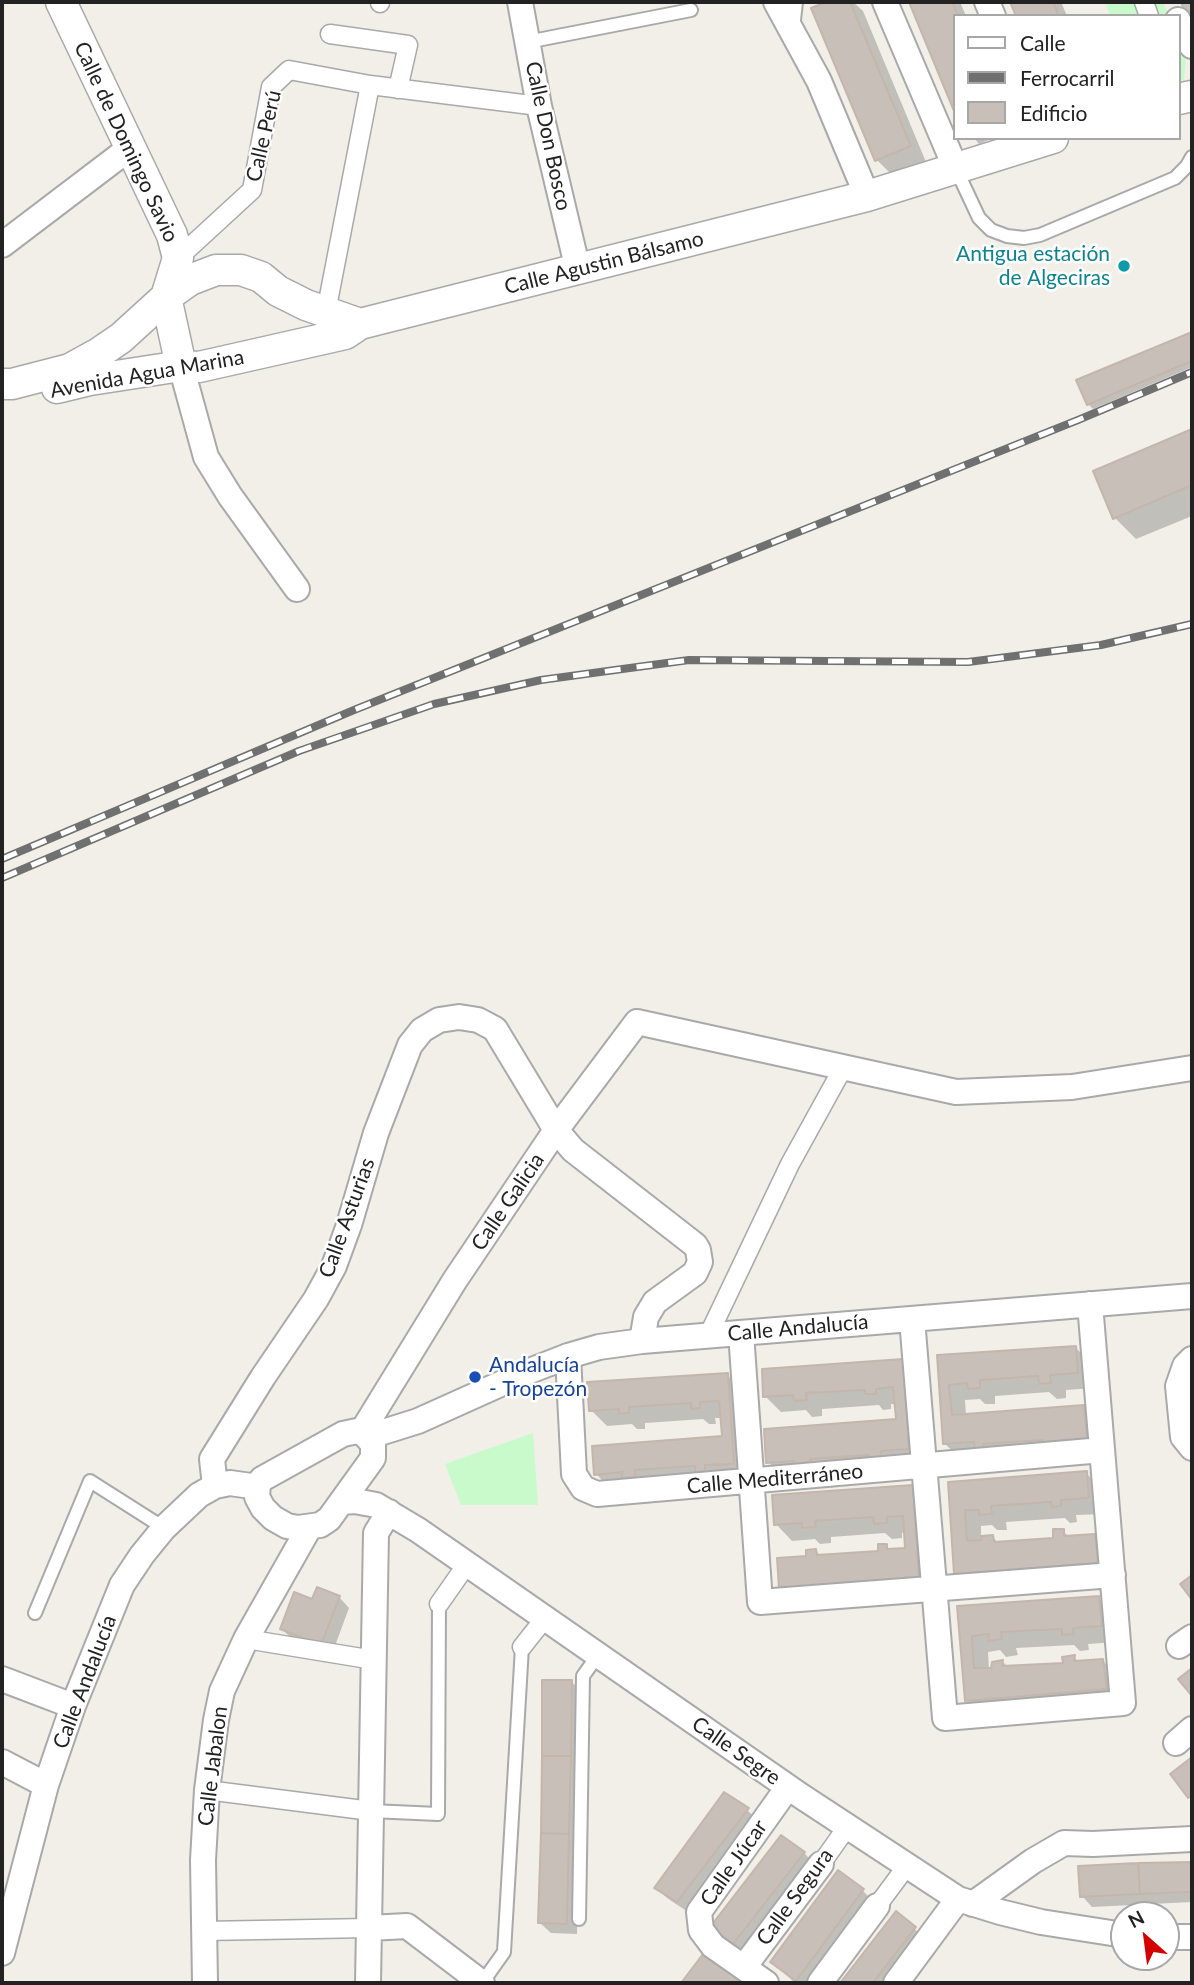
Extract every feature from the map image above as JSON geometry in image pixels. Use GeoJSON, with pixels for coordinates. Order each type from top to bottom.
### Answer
{"type":"FeatureCollection","features":[{"type":"Feature","properties":{"kind":"street","name":"Calle de Domingo Savio"},"geometry":{"type":"LineString","coordinates":[[61,2],[172,235],[178,258],[166,297],[181,366]]}},
{"type":"Feature","properties":{"kind":"street","name":"Calle Don Bosco"},"geometry":{"type":"LineString","coordinates":[[520,2],[539,106],[578,270]]}},
{"type":"Feature","properties":{"kind":"street"},"geometry":{"type":"LineString","coordinates":[[776,2],[819,81],[867,196]]}},
{"type":"Feature","properties":{"kind":"street"},"geometry":{"type":"LineString","coordinates":[[885,2],[956,169]]}},
{"type":"Feature","properties":{"kind":"street"},"geometry":{"type":"LineString","coordinates":[[1180,25],[1192,46]]}},
{"type":"Feature","properties":{"kind":"street"},"geometry":{"type":"LineString","coordinates":[[330,34],[408,45],[398,89]]}},
{"type":"Feature","properties":{"kind":"street","name":"Calle Perú"},"geometry":{"type":"LineString","coordinates":[[178,258],[252,190],[271,87],[289,70],[370,85],[539,106]]}},
{"type":"Feature","properties":{"kind":"street"},"geometry":{"type":"LineString","coordinates":[[326,312],[370,85]]}},
{"type":"Feature","properties":{"kind":"street","name":"Calle Agustin Bálsamo"},"geometry":{"type":"LineString","coordinates":[[360,324],[867,196],[1042,140]]}},
{"type":"Feature","properties":{"kind":"street"},"geometry":{"type":"LineString","coordinates":[[2,245],[131,147]]}},
{"type":"Feature","properties":{"kind":"street"},"geometry":{"type":"LineString","coordinates":[[166,297],[190,280],[216,270],[241,270],[261,277],[288,298],[295,309],[298,334],[293,345]]}},
{"type":"Feature","properties":{"kind":"street"},"geometry":{"type":"LineString","coordinates":[[278,290],[306,305],[360,324]]}},
{"type":"Feature","properties":{"kind":"street","name":"Avenida Agua Marina"},"geometry":{"type":"LineString","coordinates":[[2,384],[12,384],[71,369],[121,338],[166,297]]}},
{"type":"Feature","properties":{"kind":"street","name":"Avenida Agua Marina"},"geometry":{"type":"LineString","coordinates":[[2,403],[90,380],[181,366],[199,367],[345,334],[360,324]]}},
{"type":"Feature","properties":{"kind":"street"},"geometry":{"type":"LineString","coordinates":[[181,366],[205,457],[297,589]]}},
{"type":"Feature","properties":{"kind":"street","name":"Calle Asturias"},"geometry":{"type":"LineString","coordinates":[[215,1486],[212,1459],[316,1299],[334,1266],[376,1133],[410,1045],[422,1030],[439,1020],[459,1017],[478,1020],[495,1029],[556,1130]]}},
{"type":"Feature","properties":{"kind":"street","name":"Calle Galicia"},"geometry":{"type":"LineString","coordinates":[[366,1451],[388,1388],[455,1280],[556,1130],[637,1022],[843,1068]]}},
{"type":"Feature","properties":{"kind":"street"},"geometry":{"type":"LineString","coordinates":[[708,1336],[790,1164],[843,1068],[956,1092],[1072,1087],[1192,1068]]}},
{"type":"Feature","properties":{"kind":"street"},"geometry":{"type":"LineString","coordinates":[[556,1130],[573,1150],[698,1250],[700,1262],[695,1273],[655,1302],[646,1317],[642,1341]]}},
{"type":"Feature","properties":{"kind":"street","name":"Calle Andalucía"},"geometry":{"type":"LineString","coordinates":[[366,1451],[412,1424],[568,1356],[599,1348],[642,1341],[1192,1296]]}},
{"type":"Feature","properties":{"kind":"street"},"geometry":{"type":"LineString","coordinates":[[912,1319],[945,1718],[1124,1703],[1090,1304]]}},
{"type":"Feature","properties":{"kind":"street"},"geometry":{"type":"LineString","coordinates":[[741,1333],[760,1602],[1113,1575]]}},
{"type":"Feature","properties":{"kind":"street","name":"Calle Mediterráneo"},"geometry":{"type":"LineString","coordinates":[[568,1356],[573,1467],[577,1482],[597,1494],[1102,1450]]}},
{"type":"Feature","properties":{"kind":"street"},"geometry":{"type":"LineString","coordinates":[[1192,1359],[1185,1366],[1178,1386],[1183,1437],[1192,1448]]}},
{"type":"Feature","properties":{"kind":"street"},"geometry":{"type":"LineString","coordinates":[[388,1388],[388,1408],[398,1423],[412,1424]]}},
{"type":"Feature","properties":{"kind":"street"},"geometry":{"type":"LineString","coordinates":[[366,1451],[342,1502],[330,1519],[320,1525],[309,1528],[287,1526],[273,1518],[258,1503],[258,1487],[262,1479],[343,1434],[350,1432],[366,1451],[366,1492],[382,1508],[376,1533],[368,1983]]}},
{"type":"Feature","properties":{"kind":"street"},"geometry":{"type":"LineString","coordinates":[[215,1486],[230,1483],[258,1487]]}},
{"type":"Feature","properties":{"kind":"street","name":"Calle Andalucía"},"geometry":{"type":"LineString","coordinates":[[2,1953],[46,1785],[73,1706],[122,1585],[164,1528],[199,1495],[215,1486]]}},
{"type":"Feature","properties":{"kind":"street","name":"Calle Segre"},"geometry":{"type":"LineString","coordinates":[[342,1502],[355,1501],[382,1508],[906,1867],[965,1901],[1041,1922],[1110,1933]]}},
{"type":"Feature","properties":{"kind":"street","name":"Calle Jabalon"},"geometry":{"type":"LineString","coordinates":[[205,1983],[202,1860],[207,1790],[222,1691],[246,1639],[309,1528]]}},
{"type":"Feature","properties":{"kind":"street"},"geometry":{"type":"LineString","coordinates":[[439,1604],[467,1564]]}},
{"type":"Feature","properties":{"kind":"street"},"geometry":{"type":"LineString","coordinates":[[523,1647],[545,1618]]}},
{"type":"Feature","properties":{"kind":"street"},"geometry":{"type":"LineString","coordinates":[[246,1639],[374,1660]]}},
{"type":"Feature","properties":{"kind":"street"},"geometry":{"type":"LineString","coordinates":[[2,1679],[73,1706]]}},
{"type":"Feature","properties":{"kind":"street"},"geometry":{"type":"LineString","coordinates":[[2,1762],[46,1785]]}},
{"type":"Feature","properties":{"kind":"street","name":"Calle Júcar"},"geometry":{"type":"LineString","coordinates":[[744,1967],[713,1946],[701,1930],[699,1912],[788,1787]]}},
{"type":"Feature","properties":{"kind":"street"},"geometry":{"type":"LineString","coordinates":[[207,1790],[371,1811]]}},
{"type":"Feature","properties":{"kind":"street","name":"Calle Segura"},"geometry":{"type":"LineString","coordinates":[[744,1967],[847,1827]]}},
{"type":"Feature","properties":{"kind":"street"},"geometry":{"type":"LineString","coordinates":[[896,1983],[965,1901],[1064,1843],[1192,1839]]}},
{"type":"Feature","properties":{"kind":"street"},"geometry":{"type":"LineString","coordinates":[[820,1983],[906,1867]]}},
{"type":"Feature","properties":{"kind":"street"},"geometry":{"type":"LineString","coordinates":[[204,1931],[407,1926],[482,1983]]}},
{"type":"Feature","properties":{"kind":"street"},"geometry":{"type":"LineString","coordinates":[[744,1967],[766,1983]]}},
{"type":"Feature","properties":{"kind":"lane"},"geometry":{"type":"LineString","coordinates":[[792,33],[796,2]]}},
{"type":"Feature","properties":{"kind":"lane"},"geometry":{"type":"LineString","coordinates":[[527,43],[691,10]]}},
{"type":"Feature","properties":{"kind":"lane"},"geometry":{"type":"LineString","coordinates":[[956,169],[979,218],[991,230],[1024,238],[1040,235],[1174,178],[1192,157]]}},
{"type":"Feature","properties":{"kind":"lane"},"geometry":{"type":"LineString","coordinates":[[35,1613],[90,1481],[164,1528]]}},
{"type":"Feature","properties":{"kind":"lane"},"geometry":{"type":"LineString","coordinates":[[371,1811],[438,1814],[439,1604]]}},
{"type":"Feature","properties":{"kind":"lane"},"geometry":{"type":"LineString","coordinates":[[482,1983],[504,1952],[523,1647]]}},
{"type":"Feature","properties":{"kind":"lane"},"geometry":{"type":"LineString","coordinates":[[579,1919],[583,1676],[598,1656]]}},
{"type":"Feature","properties":{"kind":"green space"},"geometry":{"type":"Polygon","coordinates":[[[1105,2],[1163,2],[1168,14],[1109,14],[1105,2]]]}},
{"type":"Feature","properties":{"kind":"green space"},"geometry":{"type":"Polygon","coordinates":[[[1180,42],[1186,56],[1183,90],[1180,90],[1180,42]]]}},
{"type":"Feature","properties":{"kind":"green space"},"geometry":{"type":"Polygon","coordinates":[[[533,1433],[538,1505],[461,1505],[445,1464],[533,1433]]]}},
{"type":"Feature","properties":{"kind":"building"},"geometry":{"type":"Polygon","coordinates":[[[826,2],[850,2],[911,146],[875,161],[811,8],[826,2]]]}},
{"type":"Feature","properties":{"kind":"building"},"geometry":{"type":"Polygon","coordinates":[[[909,2],[952,2],[957,14],[953,14],[953,109],[909,2]]]}},
{"type":"Feature","properties":{"kind":"building"},"geometry":{"type":"Polygon","coordinates":[[[1010,2],[1053,2],[1058,14],[1015,14],[1010,2]]]}},
{"type":"Feature","properties":{"kind":"building"},"geometry":{"type":"Polygon","coordinates":[[[1181,2],[1192,2],[1192,29],[1181,2]]]}},
{"type":"Feature","properties":{"kind":"building"},"geometry":{"type":"Polygon","coordinates":[[[1192,332],[1192,361],[1087,405],[1076,380],[1192,332]]]}},
{"type":"Feature","properties":{"kind":"building"},"geometry":{"type":"Polygon","coordinates":[[[1192,429],[1192,485],[1113,519],[1093,471],[1192,429]]]}},
{"type":"Feature","properties":{"kind":"building"},"geometry":{"type":"Polygon","coordinates":[[[1076,1346],[1078,1373],[1050,1375],[1051,1383],[1039,1384],[1038,1376],[980,1380],[980,1388],[968,1389],[967,1383],[949,1385],[952,1415],[1084,1405],[1087,1439],[1059,1441],[1059,1446],[1044,1447],[1043,1440],[983,1444],[984,1449],[975,1450],[974,1442],[943,1444],[937,1355],[1076,1346]]]}},
{"type":"Feature","properties":{"kind":"building"},"geometry":{"type":"Polygon","coordinates":[[[903,1359],[909,1449],[881,1451],[882,1459],[870,1459],[869,1455],[810,1459],[810,1466],[795,1467],[794,1461],[766,1463],[764,1429],[896,1419],[893,1387],[876,1389],[876,1394],[865,1394],[865,1390],[806,1393],[807,1400],[794,1401],[793,1395],[763,1397],[762,1369],[903,1359]]]}},
{"type":"Feature","properties":{"kind":"building"},"geometry":{"type":"Polygon","coordinates":[[[728,1373],[734,1464],[705,1465],[705,1471],[695,1472],[695,1466],[635,1470],[635,1477],[621,1478],[623,1472],[594,1475],[592,1446],[722,1436],[719,1401],[700,1402],[700,1408],[691,1409],[691,1403],[629,1407],[629,1413],[619,1414],[619,1409],[589,1411],[587,1382],[728,1373]]]}},
{"type":"Feature","properties":{"kind":"building"},"geometry":{"type":"Polygon","coordinates":[[[1087,1471],[1089,1498],[1061,1500],[1061,1506],[1052,1507],[1051,1502],[991,1506],[992,1514],[979,1515],[979,1510],[965,1510],[967,1541],[982,1540],[981,1536],[993,1535],[994,1542],[1053,1538],[1053,1529],[1064,1529],[1064,1536],[1095,1534],[1098,1563],[954,1574],[948,1482],[1087,1471]]]}},
{"type":"Feature","properties":{"kind":"building"},"geometry":{"type":"Polygon","coordinates":[[[913,1485],[919,1578],[779,1588],[777,1558],[806,1556],[806,1550],[816,1549],[817,1555],[878,1551],[878,1544],[887,1544],[887,1549],[905,1548],[903,1516],[887,1517],[887,1523],[874,1524],[873,1517],[815,1521],[816,1527],[802,1528],[802,1523],[774,1525],[772,1495],[913,1485]]]}},
{"type":"Feature","properties":{"kind":"building"},"geometry":{"type":"Polygon","coordinates":[[[1192,1575],[1192,1600],[1180,1584],[1192,1575]]]}},
{"type":"Feature","properties":{"kind":"building"},"geometry":{"type":"Polygon","coordinates":[[[317,1587],[340,1596],[321,1645],[280,1629],[294,1592],[312,1599],[317,1587]]]}},
{"type":"Feature","properties":{"kind":"building"},"geometry":{"type":"Polygon","coordinates":[[[1099,1596],[1102,1626],[1073,1628],[1074,1634],[1062,1635],[1062,1629],[1001,1632],[1002,1639],[988,1641],[989,1634],[972,1636],[974,1668],[991,1668],[992,1662],[1003,1660],[1002,1666],[1063,1663],[1062,1657],[1075,1655],[1074,1661],[1103,1659],[1107,1689],[965,1701],[957,1606],[1099,1596]]]}},
{"type":"Feature","properties":{"kind":"building"},"geometry":{"type":"Polygon","coordinates":[[[1192,1668],[1192,1696],[1178,1679],[1192,1668]]]}},
{"type":"Feature","properties":{"kind":"building"},"geometry":{"type":"Polygon","coordinates":[[[542,1680],[572,1680],[571,1756],[542,1756],[542,1680]]]}},
{"type":"Feature","properties":{"kind":"building"},"geometry":{"type":"Polygon","coordinates":[[[542,1756],[571,1756],[569,1834],[541,1833],[542,1756]]]}},
{"type":"Feature","properties":{"kind":"building"},"geometry":{"type":"Polygon","coordinates":[[[1192,1757],[1192,1795],[1188,1798],[1170,1774],[1192,1757]]]}},
{"type":"Feature","properties":{"kind":"building"},"geometry":{"type":"Polygon","coordinates":[[[724,1792],[749,1808],[677,1902],[654,1888],[724,1792]]]}},
{"type":"Feature","properties":{"kind":"building"},"geometry":{"type":"Polygon","coordinates":[[[541,1833],[569,1834],[567,1924],[538,1923],[541,1833]]]}},
{"type":"Feature","properties":{"kind":"building"},"geometry":{"type":"Polygon","coordinates":[[[781,1835],[805,1852],[733,1944],[710,1927],[781,1835]]]}},
{"type":"Feature","properties":{"kind":"building"},"geometry":{"type":"Polygon","coordinates":[[[1192,1862],[1192,1892],[1140,1894],[1138,1863],[1192,1862]]]}},
{"type":"Feature","properties":{"kind":"building"},"geometry":{"type":"Polygon","coordinates":[[[1138,1863],[1140,1894],[1080,1897],[1078,1866],[1138,1863]]]}},
{"type":"Feature","properties":{"kind":"building"},"geometry":{"type":"Polygon","coordinates":[[[838,1870],[864,1889],[796,1981],[770,1962],[838,1870]]]}},
{"type":"Feature","properties":{"kind":"building"},"geometry":{"type":"Polygon","coordinates":[[[896,1911],[916,1927],[873,1983],[840,1983],[896,1911]]]}},
{"type":"Feature","properties":{"kind":"building"},"geometry":{"type":"Polygon","coordinates":[[[703,1954],[743,1983],[681,1983],[703,1954]]]}},
{"type":"Feature","properties":{"kind":"railway"},"geometry":{"type":"LineString","coordinates":[[2,859],[354,710],[1192,372]]}},
{"type":"Feature","properties":{"kind":"railway"},"geometry":{"type":"LineString","coordinates":[[2,878],[299,751],[434,704],[541,680],[689,660],[968,662],[1101,645],[1192,624]]}},
{"type":"Feature","properties":{"kind":"place","name":"Antigua estación de Algeciras"},"geometry":{"type":"Point","coordinates":[1124,266]}},
{"type":"Feature","properties":{"kind":"place","name":"Andalucía - Tropezón"},"geometry":{"type":"Point","coordinates":[475,1377]}}]}
